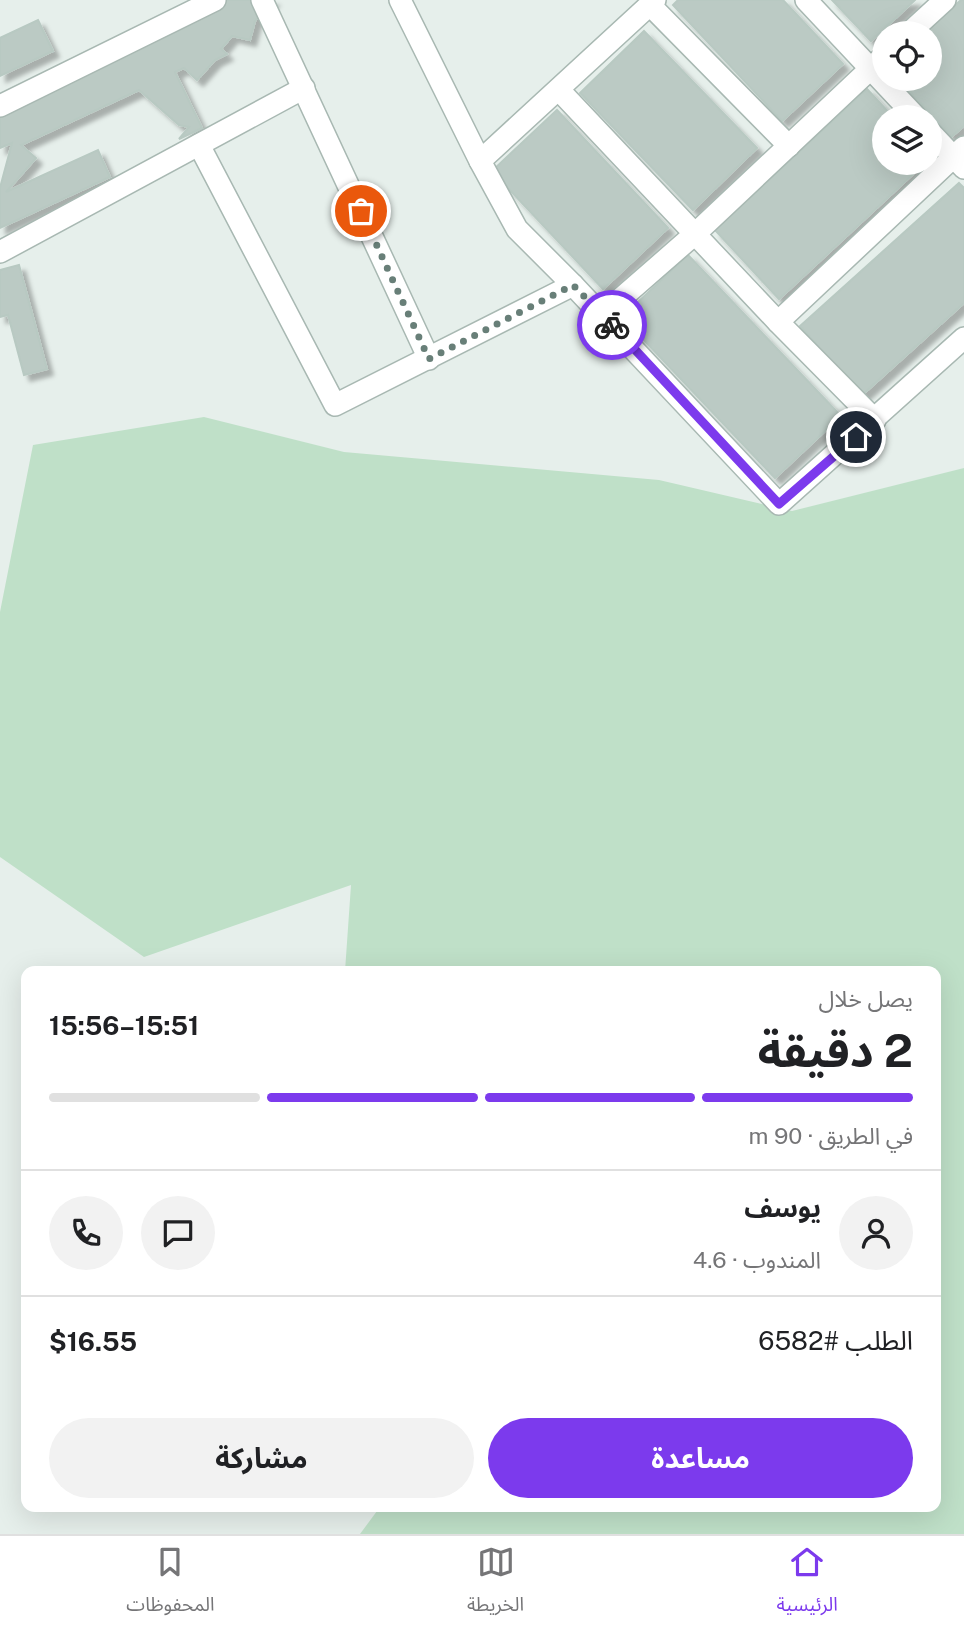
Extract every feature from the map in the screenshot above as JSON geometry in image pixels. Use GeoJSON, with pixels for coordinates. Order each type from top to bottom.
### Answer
{"type":"FeatureCollection","features":[{"type":"Feature","properties":{"kind":"street"},"geometry":{"type":"LineString","coordinates":[[0,106],[215,0]]}},
{"type":"Feature","properties":{"kind":"street"},"geometry":{"type":"LineString","coordinates":[[262,0],[429,359]]}},
{"type":"Feature","properties":{"kind":"street"},"geometry":{"type":"LineString","coordinates":[[400,0],[517,229],[602,315],[779,504],[964,338]]}},
{"type":"Feature","properties":{"kind":"street"},"geometry":{"type":"LineString","coordinates":[[806,0],[872,58]]}},
{"type":"Feature","properties":{"kind":"street"},"geometry":{"type":"LineString","coordinates":[[922,21],[945,0]]}},
{"type":"Feature","properties":{"kind":"street"},"geometry":{"type":"LineString","coordinates":[[480,161],[652,2],[789,146]]}},
{"type":"Feature","properties":{"kind":"street"},"geometry":{"type":"LineString","coordinates":[[602,315],[696,233],[872,67]]}},
{"type":"Feature","properties":{"kind":"street"},"geometry":{"type":"LineString","coordinates":[[0,252],[304,88]]}},
{"type":"Feature","properties":{"kind":"street"},"geometry":{"type":"LineString","coordinates":[[559,90],[778,322],[875,420]]}},
{"type":"Feature","properties":{"kind":"street"},"geometry":{"type":"LineString","coordinates":[[778,322],[960,157],[942,142]]}},
{"type":"Feature","properties":{"kind":"street"},"geometry":{"type":"LineString","coordinates":[[199,145],[335,405],[573,285]]}},
{"type":"Feature","properties":{"kind":"green space"},"geometry":{"type":"Polygon","coordinates":[[[204,417],[344,452],[659,480],[792,511],[964,468],[964,1534],[360,1534],[376,1512],[941,1512],[941,966],[345,966],[351,885],[144,957],[0,857],[0,612],[33,445],[204,417]]]}},
{"type":"Feature","properties":{"kind":"building"},"geometry":{"type":"Polygon","coordinates":[[[221,0],[273,0],[255,21],[250,40],[232,36],[221,49],[227,54],[215,60],[197,80],[184,68],[175,72],[202,128],[179,139],[189,127],[179,125],[139,90],[21,145],[36,158],[6,192],[98,150],[110,177],[0,228],[0,188],[12,143],[0,148],[0,103],[221,0]]]}},
{"type":"Feature","properties":{"kind":"building"},"geometry":{"type":"Polygon","coordinates":[[[678,0],[783,0],[843,64],[782,121],[673,5],[678,0]]]}},
{"type":"Feature","properties":{"kind":"building"},"geometry":{"type":"Polygon","coordinates":[[[832,0],[915,0],[892,21],[872,21],[871,41],[832,0]]]}},
{"type":"Feature","properties":{"kind":"building"},"geometry":{"type":"Polygon","coordinates":[[[964,0],[964,126],[951,137],[942,127],[942,105],[922,105],[909,91],[942,91],[942,21],[937,21],[964,0]]]}},
{"type":"Feature","properties":{"kind":"building"},"geometry":{"type":"Polygon","coordinates":[[[38,20],[53,51],[0,76],[0,38],[38,20]]]}},
{"type":"Feature","properties":{"kind":"building"},"geometry":{"type":"Polygon","coordinates":[[[644,31],[757,148],[693,210],[580,93],[644,31]]]}},
{"type":"Feature","properties":{"kind":"building"},"geometry":{"type":"Polygon","coordinates":[[[867,89],[882,105],[872,105],[872,175],[912,175],[779,299],[715,230],[867,89]]]}},
{"type":"Feature","properties":{"kind":"building"},"geometry":{"type":"Polygon","coordinates":[[[557,110],[668,228],[603,289],[492,171],[557,110]]]}},
{"type":"Feature","properties":{"kind":"building"},"geometry":{"type":"Polygon","coordinates":[[[959,183],[964,188],[964,303],[861,396],[800,326],[959,183]]]}},
{"type":"Feature","properties":{"kind":"building"},"geometry":{"type":"Polygon","coordinates":[[[688,255],[841,416],[775,478],[622,317],[688,255]]]}},
{"type":"Feature","properties":{"kind":"building"},"geometry":{"type":"Polygon","coordinates":[[[19,265],[47,369],[24,375],[8,315],[0,317],[0,270],[19,265]]]}},
{"type":"Feature","properties":{"kind":"way so far"},"geometry":{"type":"LineString","coordinates":[[361,211],[429,359],[573,285],[612,325]]}},
{"type":"Feature","properties":{"kind":"route"},"geometry":{"type":"LineString","coordinates":[[612,325],[779,504],[856,437]]}}]}
